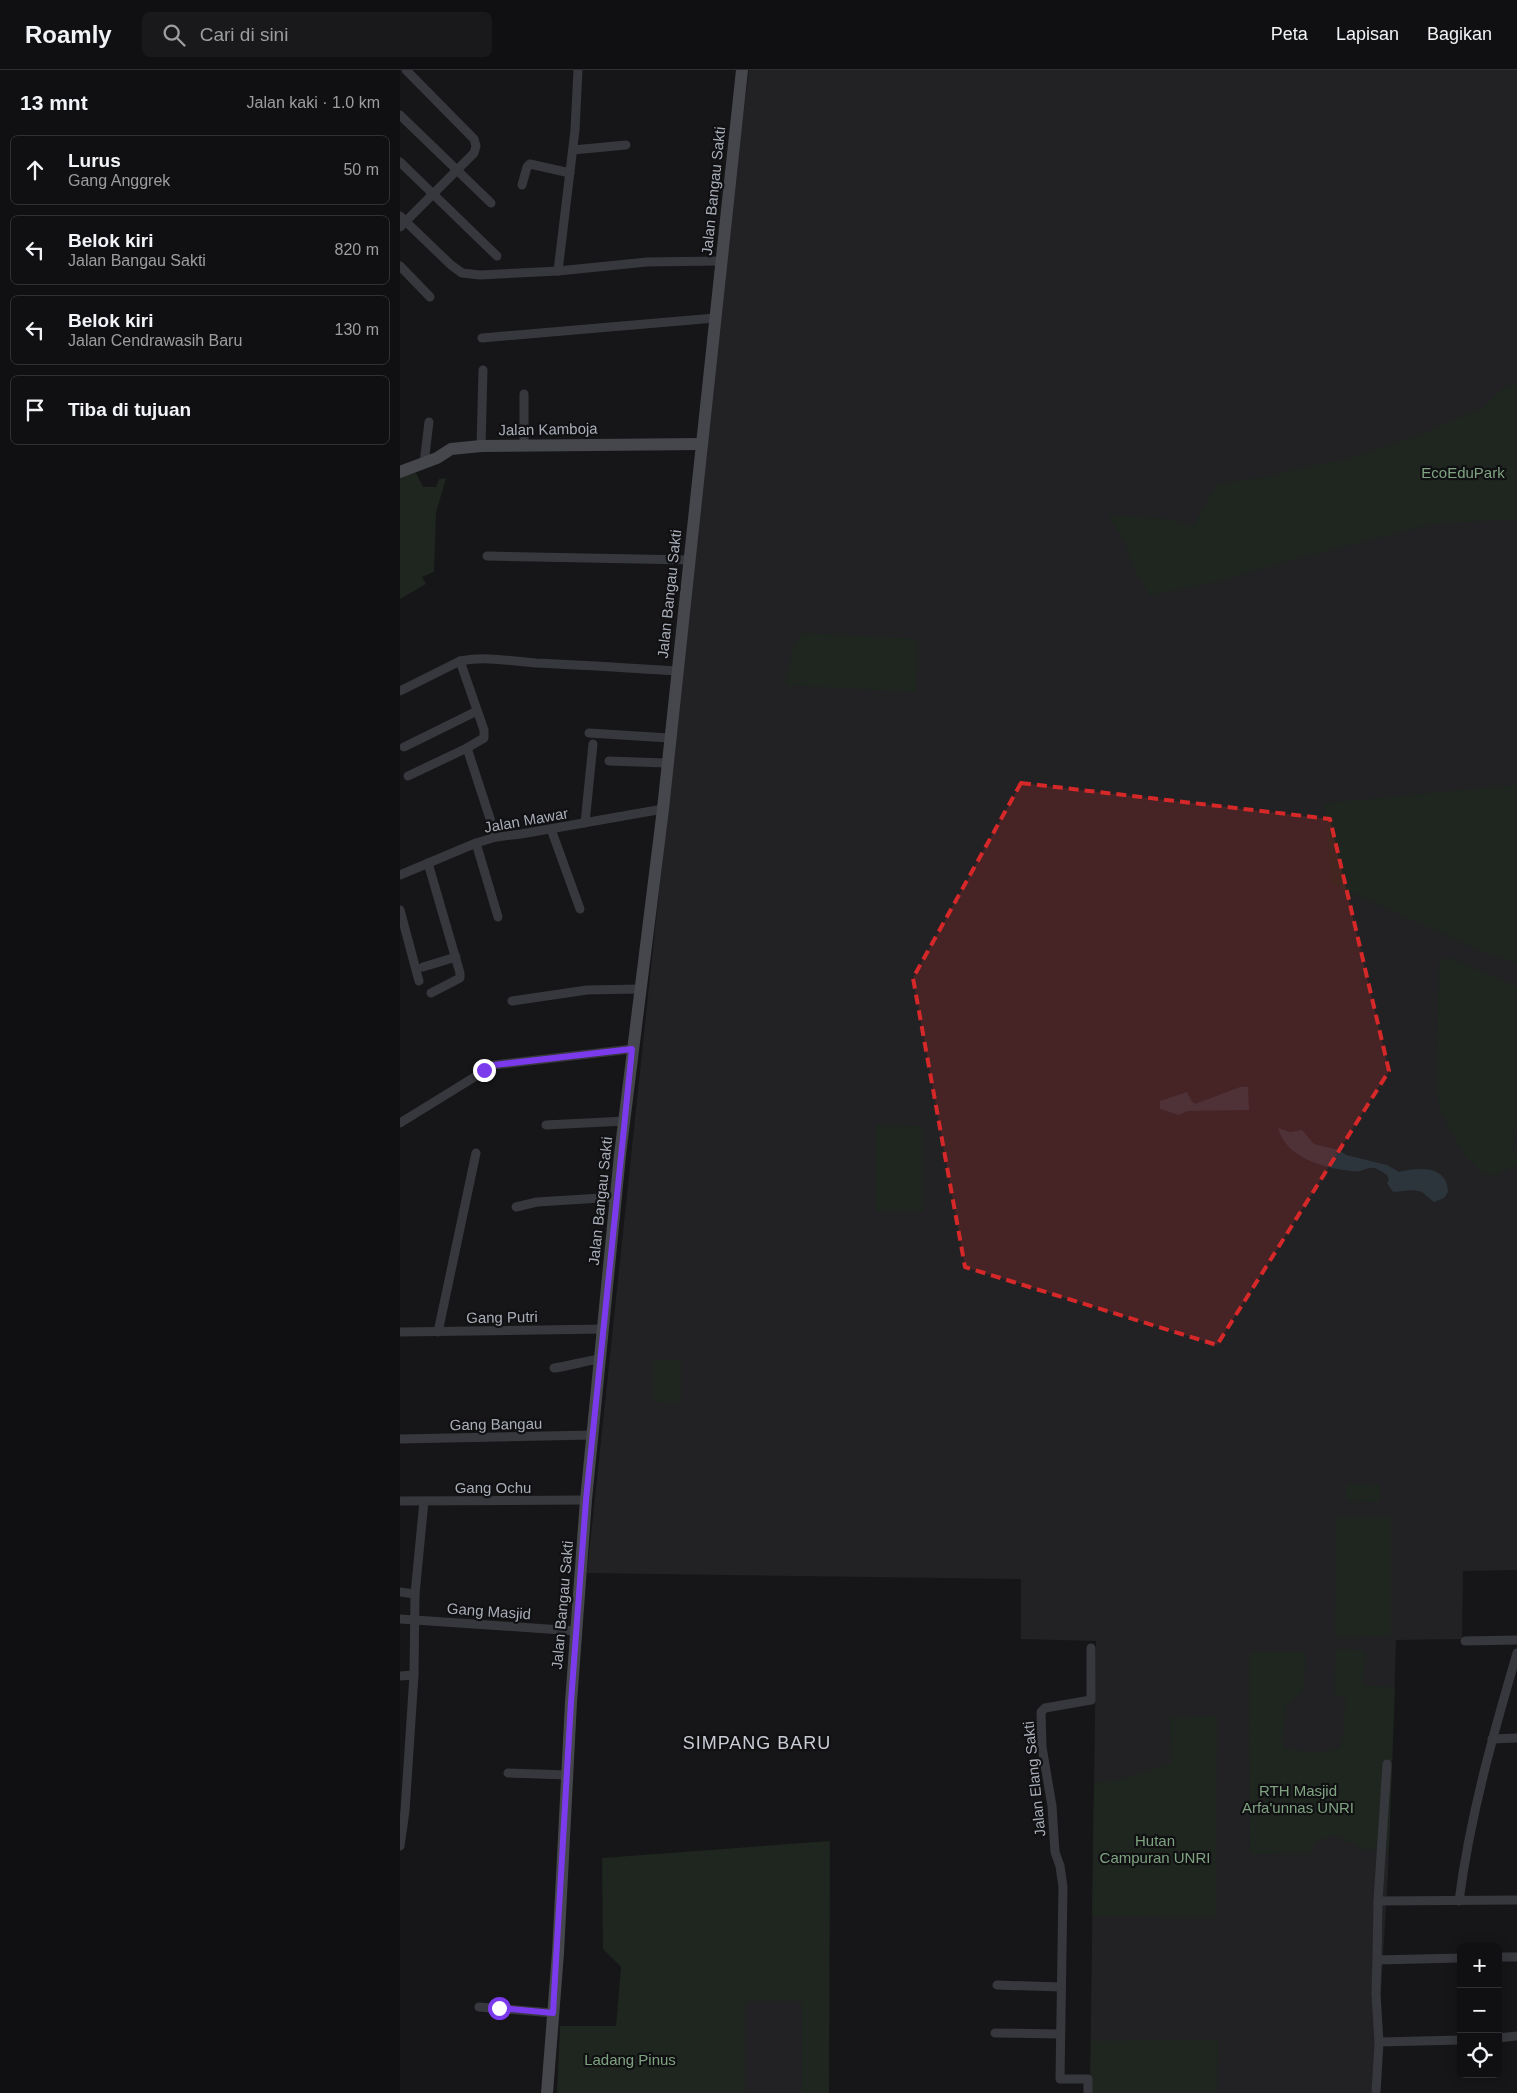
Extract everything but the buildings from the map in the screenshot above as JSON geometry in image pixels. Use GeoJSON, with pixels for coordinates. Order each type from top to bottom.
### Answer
{"type":"FeatureCollection","features":[{"type":"Feature","properties":{"kind":"street"},"geometry":{"type":"LineString","coordinates":[[406,70],[474,139],[476,146],[474,153],[402,222],[462,273],[480,275],[558,271],[647,262],[721,262]]}},
{"type":"Feature","properties":{"kind":"street"},"geometry":{"type":"LineString","coordinates":[[558,271],[573,150],[578,70]]}},
{"type":"Feature","properties":{"kind":"street","name":"Jalan Bangau Sakti"},"geometry":{"type":"LineString","coordinates":[[547,2093],[586,1500],[632,1049],[678,671],[742,70]]}},
{"type":"Feature","properties":{"kind":"street"},"geometry":{"type":"LineString","coordinates":[[400,115],[458,169],[491,203]]}},
{"type":"Feature","properties":{"kind":"street"},"geometry":{"type":"LineString","coordinates":[[573,150],[626,145]]}},
{"type":"Feature","properties":{"kind":"street"},"geometry":{"type":"LineString","coordinates":[[400,162],[497,256]]}},
{"type":"Feature","properties":{"kind":"street"},"geometry":{"type":"LineString","coordinates":[[522,186],[527,167],[530,164],[570,173]]}},
{"type":"Feature","properties":{"kind":"street"},"geometry":{"type":"LineString","coordinates":[[400,266],[430,297]]}},
{"type":"Feature","properties":{"kind":"street"},"geometry":{"type":"LineString","coordinates":[[482,338],[715,318]]}},
{"type":"Feature","properties":{"kind":"street"},"geometry":{"type":"LineString","coordinates":[[481,446],[483,370]]}},
{"type":"Feature","properties":{"kind":"street"},"geometry":{"type":"LineString","coordinates":[[524,394],[524,446]]}},
{"type":"Feature","properties":{"kind":"street"},"geometry":{"type":"LineString","coordinates":[[424,463],[429,422]]}},
{"type":"Feature","properties":{"kind":"street","name":"Jalan Kamboja"},"geometry":{"type":"LineString","coordinates":[[400,472],[424,463],[451,449],[481,446],[702,444]]}},
{"type":"Feature","properties":{"kind":"street"},"geometry":{"type":"LineString","coordinates":[[487,556],[690,560]]}},
{"type":"Feature","properties":{"kind":"street"},"geometry":{"type":"LineString","coordinates":[[400,692],[460,661],[470,659],[504,659],[678,671]]}},
{"type":"Feature","properties":{"kind":"street"},"geometry":{"type":"LineString","coordinates":[[408,776],[479,742],[485,736],[460,661]]}},
{"type":"Feature","properties":{"kind":"street"},"geometry":{"type":"LineString","coordinates":[[404,748],[477,711]]}},
{"type":"Feature","properties":{"kind":"street"},"geometry":{"type":"LineString","coordinates":[[589,733],[670,738]]}},
{"type":"Feature","properties":{"kind":"street"},"geometry":{"type":"LineString","coordinates":[[585,823],[594,744]]}},
{"type":"Feature","properties":{"kind":"street"},"geometry":{"type":"LineString","coordinates":[[467,748],[496,837]]}},
{"type":"Feature","properties":{"kind":"street"},"geometry":{"type":"LineString","coordinates":[[609,761],[666,763]]}},
{"type":"Feature","properties":{"kind":"street","name":"Jalan Mawar"},"geometry":{"type":"LineString","coordinates":[[400,875],[476,843],[496,837],[662,809]]}},
{"type":"Feature","properties":{"kind":"street"},"geometry":{"type":"LineString","coordinates":[[551,829],[580,909]]}},
{"type":"Feature","properties":{"kind":"street"},"geometry":{"type":"LineString","coordinates":[[476,843],[498,917]]}},
{"type":"Feature","properties":{"kind":"street"},"geometry":{"type":"LineString","coordinates":[[428,863],[456,957],[460,978],[431,994]]}},
{"type":"Feature","properties":{"kind":"street"},"geometry":{"type":"LineString","coordinates":[[400,910],[419,981]]}},
{"type":"Feature","properties":{"kind":"street"},"geometry":{"type":"LineString","coordinates":[[423,967],[456,957]]}},
{"type":"Feature","properties":{"kind":"street"},"geometry":{"type":"LineString","coordinates":[[512,1001],[587,990],[640,989]]}},
{"type":"Feature","properties":{"kind":"street"},"geometry":{"type":"LineString","coordinates":[[400,1122],[494,1065],[632,1049]]}},
{"type":"Feature","properties":{"kind":"street","name":"Jalan Bangau Sakti"},"geometry":{"type":"LineString","coordinates":[[546,1125],[625,1121]]}},
{"type":"Feature","properties":{"kind":"street"},"geometry":{"type":"LineString","coordinates":[[438,1332],[476,1153]]}},
{"type":"Feature","properties":{"kind":"street"},"geometry":{"type":"LineString","coordinates":[[516,1207],[537,1202],[617,1197]]}},
{"type":"Feature","properties":{"kind":"street","name":"Gang Putri"},"geometry":{"type":"LineString","coordinates":[[400,1332],[604,1329]]}},
{"type":"Feature","properties":{"kind":"street"},"geometry":{"type":"LineString","coordinates":[[554,1368],[600,1359]]}},
{"type":"Feature","properties":{"kind":"street","name":"Gang Bangau"},"geometry":{"type":"LineString","coordinates":[[400,1439],[593,1435]]}},
{"type":"Feature","properties":{"kind":"street","name":"Gang Ochu"},"geometry":{"type":"LineString","coordinates":[[400,1501],[586,1500]]}},
{"type":"Feature","properties":{"kind":"street"},"geometry":{"type":"LineString","coordinates":[[400,1846],[405,1811],[414,1675],[415,1594],[424,1501]]}},
{"type":"Feature","properties":{"kind":"street"},"geometry":{"type":"LineString","coordinates":[[400,1592],[415,1594]]}},
{"type":"Feature","properties":{"kind":"street","name":"Gang Masjid"},"geometry":{"type":"LineString","coordinates":[[400,1619],[576,1631]]}},
{"type":"Feature","properties":{"kind":"street"},"geometry":{"type":"LineString","coordinates":[[1465,1640],[1517,1640]]}},
{"type":"Feature","properties":{"kind":"street","name":"Jalan Elang Sakti"},"geometry":{"type":"LineString","coordinates":[[1061,1987],[1063,1887],[1060,1866],[1055,1852],[1052,1806],[1042,1746],[1041,1712],[1045,1708],[1091,1700],[1091,1648]]}},
{"type":"Feature","properties":{"kind":"street"},"geometry":{"type":"LineString","coordinates":[[1459,1901],[1475,1807],[1492,1738],[1517,1653]]}},
{"type":"Feature","properties":{"kind":"street"},"geometry":{"type":"LineString","coordinates":[[400,1676],[414,1675]]}},
{"type":"Feature","properties":{"kind":"street"},"geometry":{"type":"LineString","coordinates":[[1492,1738],[1517,1738]]}},
{"type":"Feature","properties":{"kind":"street"},"geometry":{"type":"LineString","coordinates":[[1376,2093],[1379,2042],[1376,1994],[1378,1901],[1387,1764]]}},
{"type":"Feature","properties":{"kind":"street"},"geometry":{"type":"LineString","coordinates":[[508,1773],[567,1775]]}},
{"type":"Feature","properties":{"kind":"street"},"geometry":{"type":"LineString","coordinates":[[1378,1901],[1517,1900]]}},
{"type":"Feature","properties":{"kind":"street"},"geometry":{"type":"LineString","coordinates":[[1502,1957],[1517,1957]]}},
{"type":"Feature","properties":{"kind":"street"},"geometry":{"type":"LineString","coordinates":[[1377,1960],[1457,1958]]}},
{"type":"Feature","properties":{"kind":"street"},"geometry":{"type":"LineString","coordinates":[[997,1985],[1061,1987],[1060,2079],[1088,2079],[1088,2093]]}},
{"type":"Feature","properties":{"kind":"street"},"geometry":{"type":"LineString","coordinates":[[479,2007],[553,2013]]}},
{"type":"Feature","properties":{"kind":"street"},"geometry":{"type":"LineString","coordinates":[[995,2033],[1060,2034]]}},
{"type":"Feature","properties":{"kind":"street"},"geometry":{"type":"LineString","coordinates":[[1502,2038],[1517,2036]]}},
{"type":"Feature","properties":{"kind":"street"},"geometry":{"type":"LineString","coordinates":[[1379,2042],[1457,2040]]}},
{"type":"Feature","properties":{"kind":"highlighted area"},"geometry":{"type":"Polygon","coordinates":[[[1021,783],[1330,819],[1389,1071],[1217,1345],[965,1267],[913,978],[1021,783]]]}},
{"type":"Feature","properties":{"kind":"shaded area"},"geometry":{"type":"Polygon","coordinates":[[[749,70],[1517,70],[1517,1570],[1463,1571],[1462,1639],[1396,1640],[1388,1872],[1375,2093],[1090,2093],[1096,1641],[1021,1639],[1021,1579],[587,1573],[730,220],[749,70]]]}},
{"type":"Feature","properties":{"kind":"shaded area"},"geometry":{"type":"Polygon","coordinates":[[[1240,1087],[1248,1087],[1249,1110],[1188,1111],[1179,1115],[1160,1109],[1160,1101],[1187,1092],[1195,1104],[1240,1087]]]}},
{"type":"Feature","properties":{"kind":"shaded area"},"geometry":{"type":"Polygon","coordinates":[[[1278,1128],[1290,1132],[1302,1130],[1314,1144],[1339,1150],[1346,1155],[1387,1165],[1399,1172],[1422,1169],[1437,1172],[1447,1183],[1448,1192],[1444,1198],[1434,1202],[1422,1192],[1414,1190],[1393,1192],[1387,1183],[1389,1180],[1387,1175],[1375,1168],[1351,1171],[1307,1160],[1289,1147],[1282,1138],[1278,1128]]]}},
{"type":"Feature","properties":{"kind":"shaded area"},"geometry":{"type":"Polygon","coordinates":[[[745,2001],[802,2001],[802,2093],[745,2093],[745,2001]]]}},
{"type":"Feature","properties":{"kind":"green space","name":"EcoEduPark"},"geometry":{"type":"Polygon","coordinates":[[[1517,382],[1517,519],[1432,524],[1291,560],[1221,581],[1149,595],[1132,564],[1125,542],[1108,515],[1161,518],[1193,526],[1217,484],[1272,476],[1304,467],[1344,460],[1417,436],[1484,407],[1504,388],[1517,382]]]}},
{"type":"Feature","properties":{"kind":"green space"},"geometry":{"type":"Polygon","coordinates":[[[416,473],[423,487],[436,487],[439,479],[446,478],[436,513],[434,572],[422,577],[426,584],[400,599],[400,476],[416,473]]]}},
{"type":"Feature","properties":{"kind":"green space"},"geometry":{"type":"Polygon","coordinates":[[[803,633],[917,639],[916,692],[785,685],[794,644],[803,633]]]}},
{"type":"Feature","properties":{"kind":"green space"},"geometry":{"type":"Polygon","coordinates":[[[1517,785],[1517,964],[1477,949],[1331,883],[1325,803],[1517,785]]]}},
{"type":"Feature","properties":{"kind":"green space"},"geometry":{"type":"Polygon","coordinates":[[[1448,957],[1517,987],[1517,1128],[1513,1132],[1515,1145],[1512,1152],[1517,1150],[1517,1164],[1496,1176],[1482,1172],[1465,1156],[1440,1111],[1437,1090],[1439,962],[1448,957]]]}},
{"type":"Feature","properties":{"kind":"green space"},"geometry":{"type":"Polygon","coordinates":[[[876,1125],[923,1126],[923,1211],[876,1211],[876,1125]]]}},
{"type":"Feature","properties":{"kind":"green space"},"geometry":{"type":"Polygon","coordinates":[[[653,1360],[681,1360],[681,1403],[653,1402],[653,1360]]]}},
{"type":"Feature","properties":{"kind":"green space"},"geometry":{"type":"Polygon","coordinates":[[[1346,1484],[1380,1485],[1380,1502],[1346,1501],[1346,1484]]]}},
{"type":"Feature","properties":{"kind":"green space"},"geometry":{"type":"Polygon","coordinates":[[[1336,1517],[1391,1517],[1391,1636],[1335,1637],[1336,1517]]]}},
{"type":"Feature","properties":{"kind":"green space","name":"RTH Masjid Arfa'unnas UNRI"},"geometry":{"type":"Polygon","coordinates":[[[1336,1649],[1365,1650],[1363,1686],[1395,1687],[1389,1850],[1360,1849],[1355,1843],[1344,1841],[1343,1838],[1331,1835],[1314,1843],[1313,1851],[1310,1853],[1250,1853],[1249,1658],[1251,1652],[1306,1652],[1304,1688],[1301,1694],[1286,1705],[1283,1738],[1284,1748],[1315,1753],[1339,1748],[1343,1739],[1346,1698],[1334,1694],[1336,1649]]]}},
{"type":"Feature","properties":{"kind":"green space","name":"Hutan Campuran UNRI"},"geometry":{"type":"Polygon","coordinates":[[[1217,1716],[1216,1917],[1092,1916],[1094,1782],[1115,1781],[1171,1763],[1170,1717],[1217,1716]]]}},
{"type":"Feature","properties":{"kind":"green space","name":"Ladang Pinus"},"geometry":{"type":"Polygon","coordinates":[[[830,1841],[829,2093],[802,2093],[802,2001],[745,2001],[745,2093],[557,2093],[560,2026],[616,2026],[621,1967],[603,1949],[602,1858],[830,1841]]]}},
{"type":"Feature","properties":{"kind":"green space"},"geometry":{"type":"Polygon","coordinates":[[[1218,2040],[1217,2093],[1090,2093],[1091,2041],[1218,2040]]]}},
{"type":"Feature","properties":{"kind":"district","name":"SIMPANG BARU"},"geometry":{"type":"Point","coordinates":[757,1743]}},
{"type":"Feature","properties":{"kind":"route"},"geometry":{"type":"LineString","coordinates":[[484,1070],[494,1065],[632,1049],[586,1500],[571,1702],[558,1953],[553,2013],[499,2008]]}}]}
